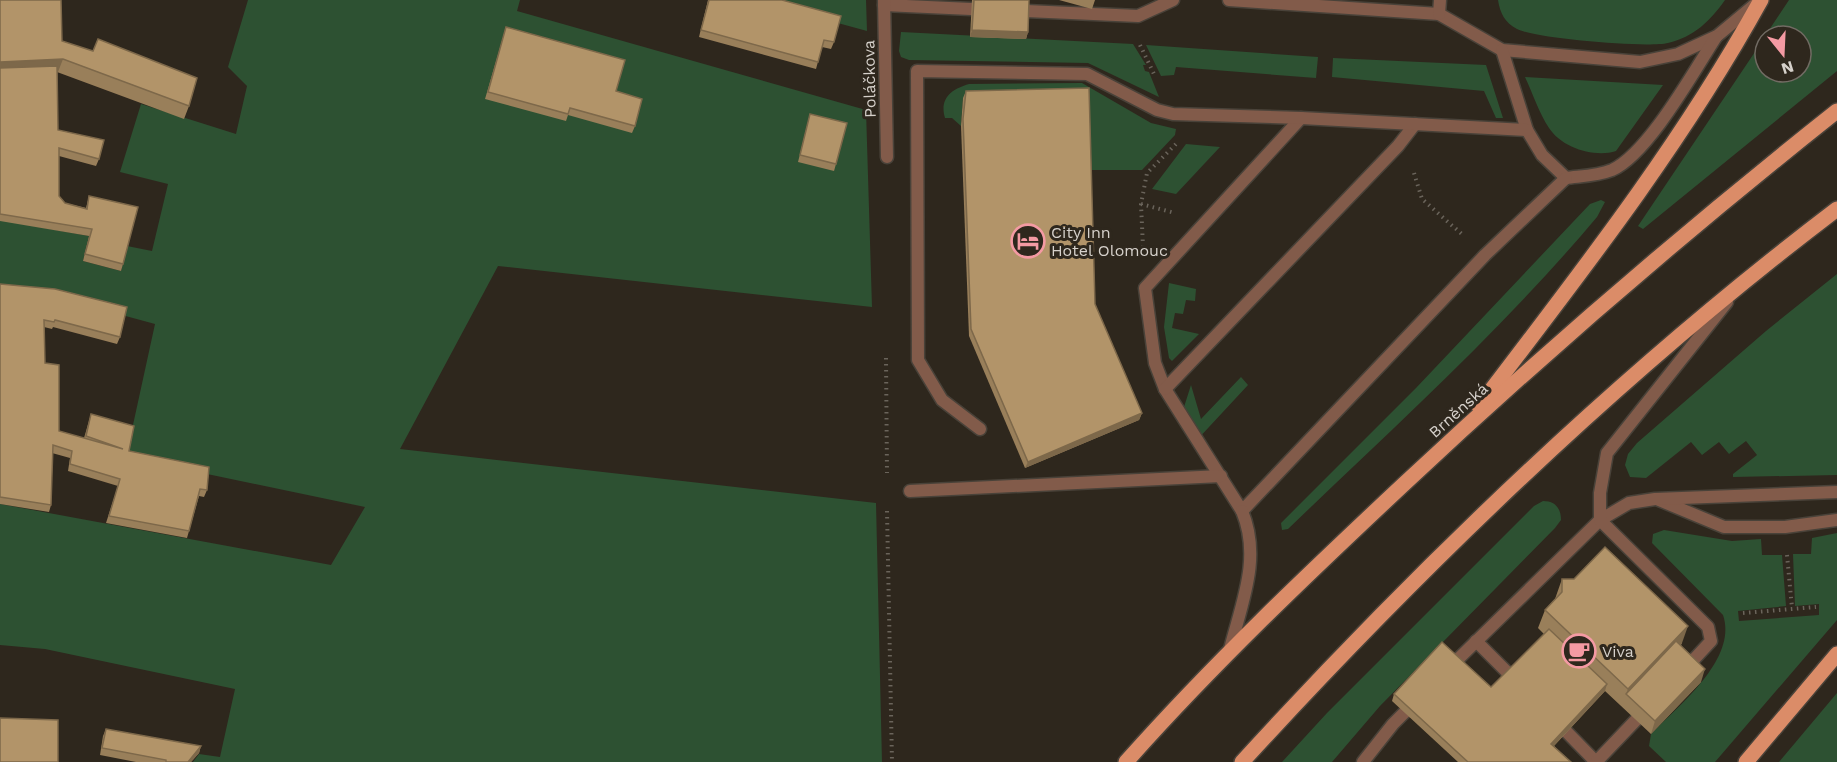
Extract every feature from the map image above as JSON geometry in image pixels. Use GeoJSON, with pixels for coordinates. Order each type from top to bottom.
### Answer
{"type":"FeatureCollection","features":[{"type":"Feature","properties":{"kind":"main road"},"geometry":{"type":"LineString","coordinates":[[1457,435],[1628,208],[1721,73],[1760,0]]}},
{"type":"Feature","properties":{"kind":"main road","name":"Brněnská"},"geometry":{"type":"LineString","coordinates":[[1126,762],[1229,653],[1457,435],[1661,255],[1837,111]]}},
{"type":"Feature","properties":{"kind":"main road"},"geometry":{"type":"LineString","coordinates":[[1242,762],[1355,641],[1507,491],[1601,404],[1746,278],[1837,209]]}},
{"type":"Feature","properties":{"kind":"main road"},"geometry":{"type":"LineString","coordinates":[[1746,762],[1837,654]]}},
{"type":"Feature","properties":{"kind":"street"},"geometry":{"type":"LineString","coordinates":[[1026,11],[1138,16],[1173,0]]}},
{"type":"Feature","properties":{"kind":"street"},"geometry":{"type":"LineString","coordinates":[[1229,0],[1439,14],[1502,50],[1640,62],[1678,54],[1717,36],[1760,0]]}},
{"type":"Feature","properties":{"kind":"street"},"geometry":{"type":"LineString","coordinates":[[1439,14],[1440,0]]}},
{"type":"Feature","properties":{"kind":"street"},"geometry":{"type":"LineString","coordinates":[[884,2],[971,9]]}},
{"type":"Feature","properties":{"kind":"street","name":"Poláčkova"},"geometry":{"type":"LineString","coordinates":[[884,2],[887,157]]}},
{"type":"Feature","properties":{"kind":"street"},"geometry":{"type":"LineString","coordinates":[[1242,511],[1485,255],[1566,178],[1595,175],[1612,170],[1637,150],[1674,102],[1717,36]]}},
{"type":"Feature","properties":{"kind":"street"},"geometry":{"type":"LineString","coordinates":[[1502,50],[1527,130],[1542,155],[1566,178]]}},
{"type":"Feature","properties":{"kind":"street"},"geometry":{"type":"LineString","coordinates":[[980,429],[942,400],[918,360],[917,71],[1087,74],[1157,110],[1173,114],[1527,130]]}},
{"type":"Feature","properties":{"kind":"street"},"geometry":{"type":"LineString","coordinates":[[1229,653],[1251,561],[1250,530],[1242,511],[1165,388],[1155,363],[1145,288],[1301,118]]}},
{"type":"Feature","properties":{"kind":"street"},"geometry":{"type":"LineString","coordinates":[[1165,388],[1398,146],[1415,124]]}},
{"type":"Feature","properties":{"kind":"street"},"geometry":{"type":"LineString","coordinates":[[1686,668],[1711,641],[1708,627],[1600,520],[1600,493],[1607,453],[1746,278]]}},
{"type":"Feature","properties":{"kind":"street"},"geometry":{"type":"LineString","coordinates":[[910,490],[1221,476]]}},
{"type":"Feature","properties":{"kind":"street"},"geometry":{"type":"LineString","coordinates":[[1443,674],[1600,520],[1629,503],[1655,499],[1837,492]]}},
{"type":"Feature","properties":{"kind":"street"},"geometry":{"type":"LineString","coordinates":[[1655,499],[1724,527],[1785,527],[1837,520]]}},
{"type":"Feature","properties":{"kind":"street"},"geometry":{"type":"LineString","coordinates":[[1476,641],[1524,689]]}},
{"type":"Feature","properties":{"kind":"street"},"geometry":{"type":"LineString","coordinates":[[1363,762],[1393,724],[1426,691]]}},
{"type":"Feature","properties":{"kind":"street"},"geometry":{"type":"LineString","coordinates":[[1549,713],[1596,761],[1636,720]]}},
{"type":"Feature","properties":{"kind":"path"},"geometry":{"type":"LineString","coordinates":[[1138,16],[1139,41],[1173,114]]}},
{"type":"Feature","properties":{"kind":"path"},"geometry":{"type":"LineString","coordinates":[[1141,204],[1147,173],[1184,136]]}},
{"type":"Feature","properties":{"kind":"path"},"geometry":{"type":"LineString","coordinates":[[1413,170],[1416,188],[1422,199],[1485,255]]}},
{"type":"Feature","properties":{"kind":"path"},"geometry":{"type":"LineString","coordinates":[[886,356],[887,474]]}},
{"type":"Feature","properties":{"kind":"path"},"geometry":{"type":"LineString","coordinates":[[887,510],[892,762]]}},
{"type":"Feature","properties":{"kind":"path"},"geometry":{"type":"LineString","coordinates":[[1785,527],[1792,608]]}},
{"type":"Feature","properties":{"kind":"path"},"geometry":{"type":"LineString","coordinates":[[1743,613],[1816,606]]}},
{"type":"Feature","properties":{"kind":"green space"},"geometry":{"type":"Polygon","coordinates":[[[248,0],[520,0],[517,11],[866,110],[872,307],[498,266],[400,449],[876,503],[882,762],[193,762],[199,754],[220,757],[235,689],[45,649],[0,645],[0,504],[331,565],[365,507],[126,457],[155,324],[52,296],[0,291],[0,220],[89,236],[83,261],[121,271],[127,246],[152,251],[168,184],[120,172],[141,104],[236,134],[247,86],[228,67],[248,0]]]}},
{"type":"Feature","properties":{"kind":"green space"},"geometry":{"type":"Polygon","coordinates":[[[754,0],[866,0],[867,31],[754,0]]]}},
{"type":"Feature","properties":{"kind":"green space"},"geometry":{"type":"Polygon","coordinates":[[[1498,0],[1725,0],[1707,21],[1686,37],[1668,43],[1638,44],[1592,42],[1528,33],[1513,27],[1506,21],[1498,0]]]}},
{"type":"Feature","properties":{"kind":"green space"},"geometry":{"type":"Polygon","coordinates":[[[1789,0],[1837,0],[1837,71],[1643,229],[1638,226],[1753,55],[1753,84],[1813,84],[1813,24],[1773,24],[1789,0]]]}},
{"type":"Feature","properties":{"kind":"green space"},"geometry":{"type":"Polygon","coordinates":[[[901,32],[1133,44],[1146,65],[1143,65],[1145,71],[1149,72],[1159,97],[1088,63],[909,60],[901,57],[899,51],[901,32]]]}},
{"type":"Feature","properties":{"kind":"green space"},"geometry":{"type":"Polygon","coordinates":[[[1146,45],[1318,57],[1316,78],[1176,67],[1174,75],[1161,76],[1146,45]]]}},
{"type":"Feature","properties":{"kind":"green space"},"geometry":{"type":"Polygon","coordinates":[[[1333,58],[1486,65],[1503,118],[1496,118],[1484,91],[1332,77],[1333,58]]]}},
{"type":"Feature","properties":{"kind":"green space"},"geometry":{"type":"Polygon","coordinates":[[[1525,77],[1663,85],[1616,151],[1598,153],[1570,146],[1555,135],[1542,116],[1525,77]]]}},
{"type":"Feature","properties":{"kind":"green space"},"geometry":{"type":"Polygon","coordinates":[[[1082,83],[1151,123],[1176,129],[1175,135],[1142,170],[1089,170],[963,98],[961,126],[952,118],[945,118],[944,105],[948,95],[969,84],[1082,83]]]}},
{"type":"Feature","properties":{"kind":"green space"},"geometry":{"type":"Polygon","coordinates":[[[1186,144],[1220,147],[1176,194],[1152,189],[1186,144]]]}},
{"type":"Feature","properties":{"kind":"green space"},"geometry":{"type":"Polygon","coordinates":[[[1601,200],[1605,202],[1597,217],[1524,299],[1288,529],[1282,530],[1281,523],[1416,388],[1590,204],[1601,200]]]}},
{"type":"Feature","properties":{"kind":"green space"},"geometry":{"type":"Polygon","coordinates":[[[1837,274],[1837,475],[1733,477],[1733,474],[1757,455],[1746,441],[1729,454],[1719,442],[1702,455],[1691,442],[1646,478],[1630,477],[1625,465],[1628,454],[1637,443],[1766,331],[1837,274]]]}},
{"type":"Feature","properties":{"kind":"green space"},"geometry":{"type":"Polygon","coordinates":[[[1169,283],[1196,289],[1195,301],[1186,300],[1183,314],[1175,313],[1172,328],[1199,334],[1172,361],[1169,358],[1164,327],[1169,283]]]}},
{"type":"Feature","properties":{"kind":"green space"},"geometry":{"type":"Polygon","coordinates":[[[1241,377],[1248,385],[1196,441],[1184,407],[1191,385],[1201,419],[1241,377]]]}},
{"type":"Feature","properties":{"kind":"green space"},"geometry":{"type":"Polygon","coordinates":[[[1543,501],[1551,502],[1560,512],[1561,520],[1555,528],[1380,706],[1332,762],[1282,762],[1327,713],[1534,506],[1543,501]]]}},
{"type":"Feature","properties":{"kind":"green space"},"geometry":{"type":"Polygon","coordinates":[[[1664,530],[1732,541],[1761,539],[1762,555],[1782,555],[1786,606],[1738,611],[1739,621],[1819,615],[1819,604],[1795,606],[1793,554],[1811,554],[1812,538],[1837,533],[1837,620],[1715,762],[1666,762],[1649,746],[1651,734],[1690,696],[1714,665],[1722,648],[1725,632],[1723,615],[1652,543],[1653,534],[1664,530]]]}},
{"type":"Feature","properties":{"kind":"green space"},"geometry":{"type":"Polygon","coordinates":[[[1837,693],[1837,762],[1779,762],[1837,693]]]}},
{"type":"Feature","properties":{"kind":"building"},"geometry":{"type":"Polygon","coordinates":[[[0,0],[61,0],[62,41],[93,51],[98,39],[197,78],[189,106],[63,59],[0,62],[0,0]]]}},
{"type":"Feature","properties":{"kind":"building"},"geometry":{"type":"Polygon","coordinates":[[[709,0],[782,0],[841,16],[834,42],[824,40],[818,62],[701,30],[709,0]]]}},
{"type":"Feature","properties":{"kind":"building"},"geometry":{"type":"Polygon","coordinates":[[[974,0],[1029,0],[1028,32],[972,30],[974,0]]]}},
{"type":"Feature","properties":{"kind":"building"},"geometry":{"type":"Polygon","coordinates":[[[506,27],[625,60],[616,91],[642,99],[635,126],[570,108],[568,114],[488,92],[506,27]]]}},
{"type":"Feature","properties":{"kind":"building"},"geometry":{"type":"Polygon","coordinates":[[[57,66],[58,130],[104,140],[99,159],[59,148],[59,196],[65,203],[87,209],[89,196],[138,207],[123,264],[85,254],[92,229],[0,214],[0,68],[57,66]]]}},
{"type":"Feature","properties":{"kind":"building","name":"City Inn Hotel Olomouc"},"geometry":{"type":"Polygon","coordinates":[[[1089,88],[1095,304],[1142,413],[1028,462],[971,329],[963,119],[966,91],[1089,88]]]}},
{"type":"Feature","properties":{"kind":"building"},"geometry":{"type":"Polygon","coordinates":[[[810,114],[847,123],[836,164],[800,155],[810,114]]]}},
{"type":"Feature","properties":{"kind":"building"},"geometry":{"type":"Polygon","coordinates":[[[0,284],[55,289],[127,307],[120,337],[55,320],[54,322],[44,320],[45,363],[59,365],[59,431],[123,449],[86,436],[91,414],[134,426],[129,451],[209,467],[207,490],[200,489],[189,531],[109,516],[120,479],[70,464],[72,451],[53,445],[51,505],[0,497],[0,284]]]}},
{"type":"Feature","properties":{"kind":"building"},"geometry":{"type":"Polygon","coordinates":[[[1605,547],[1688,626],[1628,689],[1545,610],[1562,592],[1562,579],[1574,579],[1605,547]]]}},
{"type":"Feature","properties":{"kind":"building"},"geometry":{"type":"Polygon","coordinates":[[[1549,629],[1607,684],[1551,744],[1571,762],[1468,762],[1394,694],[1442,642],[1491,687],[1549,629]]]}},
{"type":"Feature","properties":{"kind":"building"},"geometry":{"type":"Polygon","coordinates":[[[1676,641],[1705,669],[1655,721],[1626,694],[1676,641]]]}},
{"type":"Feature","properties":{"kind":"building"},"geometry":{"type":"Polygon","coordinates":[[[0,718],[58,720],[58,762],[0,762],[0,718]]]}},
{"type":"Feature","properties":{"kind":"building"},"geometry":{"type":"Polygon","coordinates":[[[106,729],[201,746],[188,762],[166,762],[166,760],[102,748],[106,729]]]}},
{"type":"Feature","properties":{"kind":"place","name":"City Inn Hotel Olomouc"},"geometry":{"type":"Point","coordinates":[1028,241]}},
{"type":"Feature","properties":{"kind":"place","name":"Viva"},"geometry":{"type":"Point","coordinates":[1579,651]}}]}
